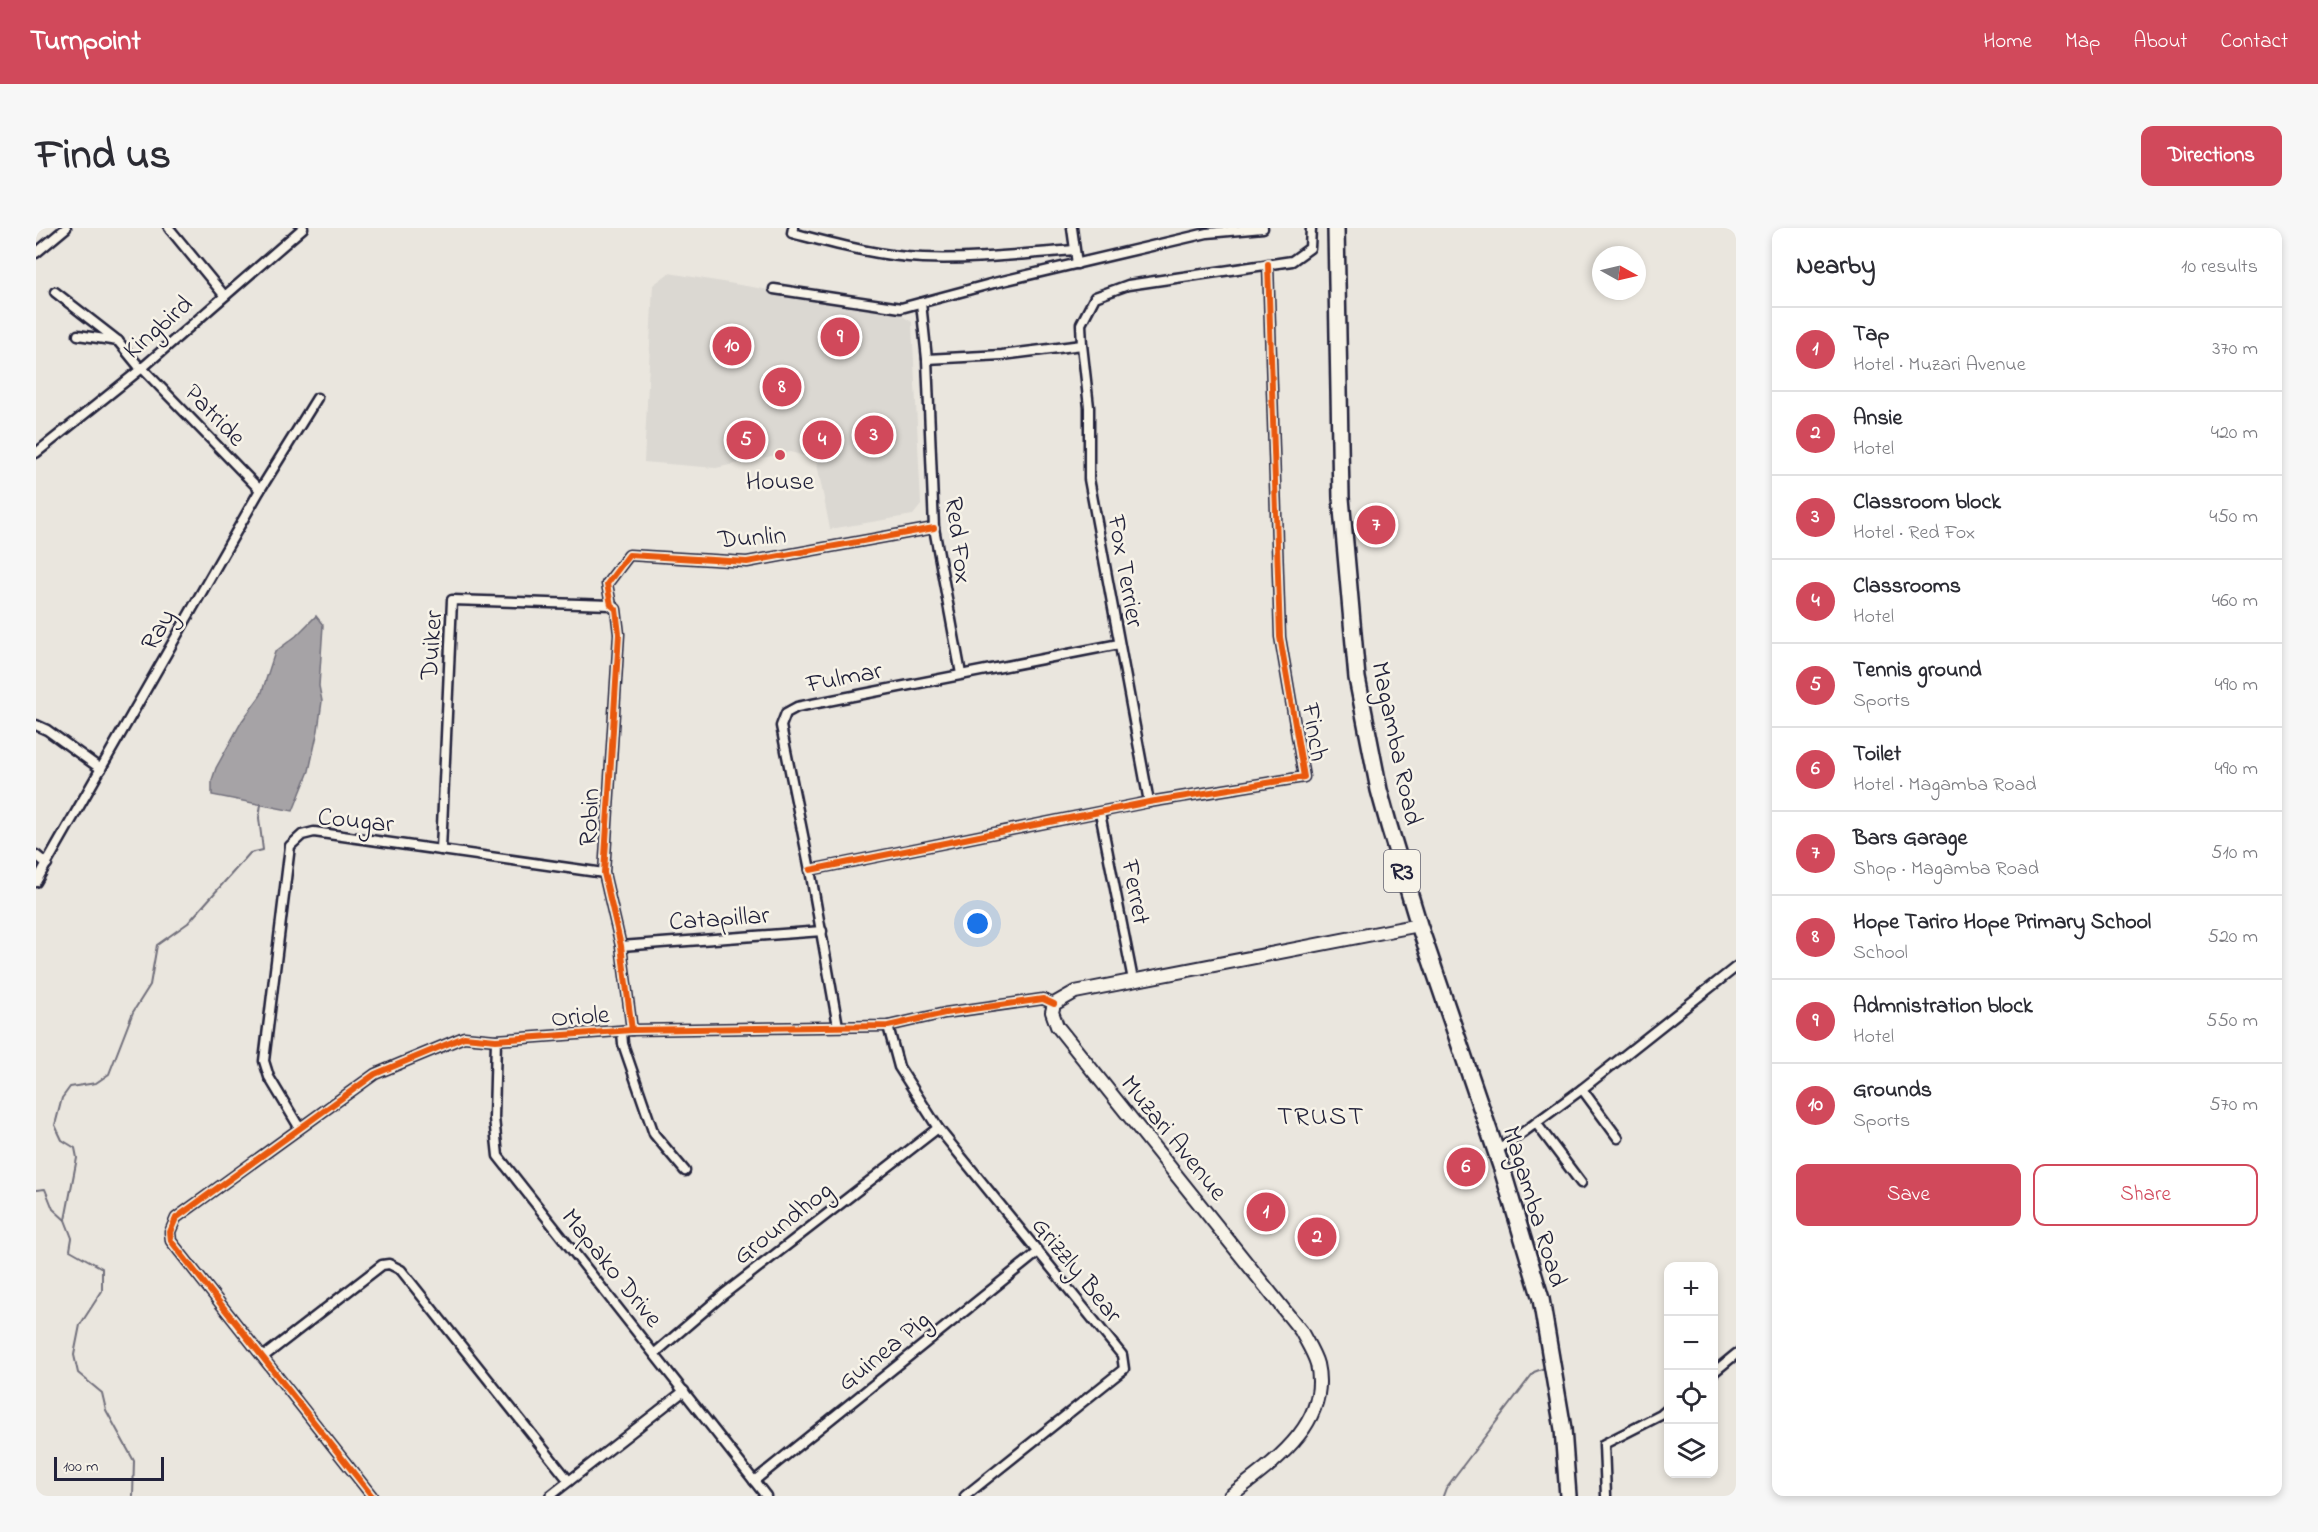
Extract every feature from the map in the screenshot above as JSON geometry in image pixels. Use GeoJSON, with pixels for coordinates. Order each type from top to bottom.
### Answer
{"type":"FeatureCollection","features":[{"type":"Feature","properties":{"kind":"highway","name":"Magamba Road"},"geometry":{"type":"LineString","coordinates":[[1336,228],[1341,498],[1357,678],[1379,790],[1419,925],[1496,1151],[1540,1299],[1563,1429],[1568,1496]]}},
{"type":"Feature","properties":{"kind":"street"},"geometry":{"type":"LineString","coordinates":[[36,253],[66,228]]}},
{"type":"Feature","properties":{"kind":"street"},"geometry":{"type":"LineString","coordinates":[[169,228],[224,295]]}},
{"type":"Feature","properties":{"kind":"street","name":"Kingbird"},"geometry":{"type":"LineString","coordinates":[[36,453],[142,368],[303,228]]}},
{"type":"Feature","properties":{"kind":"street"},"geometry":{"type":"LineString","coordinates":[[793,228],[792,233],[851,248],[921,258],[993,257],[1074,250]]}},
{"type":"Feature","properties":{"kind":"street"},"geometry":{"type":"LineString","coordinates":[[1072,228],[1077,264]]}},
{"type":"Feature","properties":{"kind":"street"},"geometry":{"type":"LineString","coordinates":[[774,289],[901,308],[1207,233],[1263,228]]}},
{"type":"Feature","properties":{"kind":"street","name":"Fox Terrier"},"geometry":{"type":"LineString","coordinates":[[1149,802],[1089,479],[1089,407],[1082,324],[1095,297],[1128,285],[1292,261],[1310,248],[1311,228]]}},
{"type":"Feature","properties":{"kind":"street","name":"Finch"},"geometry":{"type":"LineString","coordinates":[[810,870],[1149,802],[1304,777],[1280,637],[1268,264]]}},
{"type":"Feature","properties":{"kind":"street","name":"Patride"},"geometry":{"type":"LineString","coordinates":[[55,292],[118,341],[260,489]]}},
{"type":"Feature","properties":{"kind":"street","name":"Red Fox"},"geometry":{"type":"LineString","coordinates":[[921,303],[927,359],[934,528],[961,675]]}},
{"type":"Feature","properties":{"kind":"street"},"geometry":{"type":"LineString","coordinates":[[78,335],[118,341]]}},
{"type":"Feature","properties":{"kind":"street"},"geometry":{"type":"LineString","coordinates":[[927,359],[1002,355],[1082,345]]}},
{"type":"Feature","properties":{"kind":"street","name":"Ray"},"geometry":{"type":"LineString","coordinates":[[36,882],[260,489],[318,398]]}},
{"type":"Feature","properties":{"kind":"street","name":"Dunlin"},"geometry":{"type":"LineString","coordinates":[[611,605],[607,584],[629,555],[747,562],[934,528]]}},
{"type":"Feature","properties":{"kind":"street","name":"Duiker"},"geometry":{"type":"LineString","coordinates":[[441,850],[452,600],[611,605]]}},
{"type":"Feature","properties":{"kind":"street","name":"Robin"},"geometry":{"type":"LineString","coordinates":[[611,605],[616,609],[618,634],[604,873],[621,946],[632,1030]]}},
{"type":"Feature","properties":{"kind":"street","name":"Fulmar"},"geometry":{"type":"LineString","coordinates":[[838,1026],[822,930],[781,726],[786,713],[797,707],[1119,644]]}},
{"type":"Feature","properties":{"kind":"street"},"geometry":{"type":"LineString","coordinates":[[36,725],[47,730],[101,769]]}},
{"type":"Feature","properties":{"kind":"street","name":"Ferret"},"geometry":{"type":"LineString","coordinates":[[1100,813],[1133,980]]}},
{"type":"Feature","properties":{"kind":"street","name":"Cougar"},"geometry":{"type":"LineString","coordinates":[[299,1127],[269,1077],[264,1061],[290,846],[302,835],[314,832],[604,873]]}},
{"type":"Feature","properties":{"kind":"street"},"geometry":{"type":"LineString","coordinates":[[36,855],[47,864]]}},
{"type":"Feature","properties":{"kind":"street"},"geometry":{"type":"LineString","coordinates":[[1054,1004],[1075,992],[1419,925]]}},
{"type":"Feature","properties":{"kind":"street","name":"Catapillar"},"geometry":{"type":"LineString","coordinates":[[621,946],[822,930]]}},
{"type":"Feature","properties":{"kind":"street"},"geometry":{"type":"LineString","coordinates":[[1496,1151],[1582,1089],[1736,967]]}},
{"type":"Feature","properties":{"kind":"street","name":"Oriole"},"geometry":{"type":"LineString","coordinates":[[263,1357],[171,1241],[170,1232],[176,1218],[375,1074],[464,1037],[496,1040],[632,1030],[888,1026],[945,1013],[1043,999],[1054,1004]]}},
{"type":"Feature","properties":{"kind":"street","name":"Muzari Avenue"},"geometry":{"type":"LineString","coordinates":[[1054,1004],[1052,1012],[1058,1026],[1301,1330],[1317,1363],[1319,1389],[1314,1412],[1292,1445],[1245,1492],[1230,1496]]}},
{"type":"Feature","properties":{"kind":"street","name":"Grizzly Bear"},"geometry":{"type":"LineString","coordinates":[[888,1026],[899,1066],[938,1128],[1122,1356],[1124,1369],[966,1496]]}},
{"type":"Feature","properties":{"kind":"street"},"geometry":{"type":"LineString","coordinates":[[622,1031],[623,1044],[654,1134],[686,1172]]}},
{"type":"Feature","properties":{"kind":"street","name":"Mapako Drive"},"geometry":{"type":"LineString","coordinates":[[496,1040],[494,1118],[498,1156],[766,1496]]}},
{"type":"Feature","properties":{"kind":"street"},"geometry":{"type":"LineString","coordinates":[[1582,1089],[1618,1138]]}},
{"type":"Feature","properties":{"kind":"street"},"geometry":{"type":"LineString","coordinates":[[1536,1123],[1581,1183]]}},
{"type":"Feature","properties":{"kind":"street","name":"Groundhog"},"geometry":{"type":"LineString","coordinates":[[655,1353],[724,1294],[938,1128]]}},
{"type":"Feature","properties":{"kind":"street","name":"Guinea Pig"},"geometry":{"type":"LineString","coordinates":[[754,1480],[1038,1253]]}},
{"type":"Feature","properties":{"kind":"street"},"geometry":{"type":"LineString","coordinates":[[372,1496],[263,1357],[382,1265],[389,1263],[401,1270],[569,1481]]}},
{"type":"Feature","properties":{"kind":"street"},"geometry":{"type":"LineString","coordinates":[[1716,1370],[1736,1354]]}},
{"type":"Feature","properties":{"kind":"street"},"geometry":{"type":"LineString","coordinates":[[550,1496],[684,1390]]}},
{"type":"Feature","properties":{"kind":"street"},"geometry":{"type":"LineString","coordinates":[[1606,1496],[1604,1444],[1664,1412]]}},
{"type":"Feature","properties":{"kind":"shaded area"},"geometry":{"type":"Polygon","coordinates":[[[669,273],[894,311],[912,322],[921,505],[913,515],[830,529],[816,459],[790,452],[716,468],[644,462],[653,285],[669,273]]]}},
{"type":"Feature","properties":{"kind":"shaded area"},"geometry":{"type":"Polygon","coordinates":[[[316,616],[323,625],[319,686],[322,701],[309,771],[293,811],[212,795],[212,780],[216,768],[242,721],[261,695],[275,652],[296,636],[316,616]]]}},
{"type":"Feature","properties":{"kind":"waterway"},"geometry":{"type":"LineString","coordinates":[[65,1220],[77,1158],[75,1148],[62,1140],[55,1125],[62,1098],[70,1087],[96,1083],[109,1074],[133,1012],[150,985],[157,945],[188,923],[250,853],[263,850],[259,818],[261,804]]}},
{"type":"Feature","properties":{"kind":"waterway"},"geometry":{"type":"LineString","coordinates":[[36,1190],[45,1189],[53,1209],[65,1220],[72,1238],[70,1250],[102,1268],[102,1291],[80,1325],[74,1355],[78,1373],[102,1393],[106,1410],[134,1461],[133,1496]]}},
{"type":"Feature","properties":{"kind":"waterway"},"geometry":{"type":"LineString","coordinates":[[1443,1496],[1446,1488],[1534,1372],[1547,1367]]}},
{"type":"Feature","properties":{"kind":"cycle path"},"geometry":{"type":"LineString","coordinates":[[810,870],[1149,802],[1304,777],[1280,637],[1268,264]]}},
{"type":"Feature","properties":{"kind":"cycle path"},"geometry":{"type":"LineString","coordinates":[[632,1030],[621,946],[604,873],[619,634],[616,609],[611,605],[607,584],[629,555],[747,562],[934,528]]}},
{"type":"Feature","properties":{"kind":"cycle path"},"geometry":{"type":"LineString","coordinates":[[372,1496],[171,1241],[170,1232],[176,1218],[375,1074],[464,1037],[496,1040],[632,1030],[888,1026],[945,1013],[1043,999],[1054,1004]]}},
{"type":"Feature","properties":{"kind":"place","name":"Admnistration block"},"geometry":{"type":"Point","coordinates":[840,337]}},
{"type":"Feature","properties":{"kind":"place","name":"Grounds"},"geometry":{"type":"Point","coordinates":[732,346]}},
{"type":"Feature","properties":{"kind":"place","name":"Hope Tariro Hope Primary School"},"geometry":{"type":"Point","coordinates":[782,387]}},
{"type":"Feature","properties":{"kind":"place","name":"Classroom block"},"geometry":{"type":"Point","coordinates":[874,435]}},
{"type":"Feature","properties":{"kind":"place","name":"Tennis ground"},"geometry":{"type":"Point","coordinates":[746,440]}},
{"type":"Feature","properties":{"kind":"place","name":"Classrooms"},"geometry":{"type":"Point","coordinates":[822,440]}},
{"type":"Feature","properties":{"kind":"place","name":"House"},"geometry":{"type":"Point","coordinates":[780,455]}},
{"type":"Feature","properties":{"kind":"place","name":"Bars Garage"},"geometry":{"type":"Point","coordinates":[1376,525]}},
{"type":"Feature","properties":{"kind":"place","name":"Toilet"},"geometry":{"type":"Point","coordinates":[1466,1167]}},
{"type":"Feature","properties":{"kind":"place","name":"Tap"},"geometry":{"type":"Point","coordinates":[1266,1212]}},
{"type":"Feature","properties":{"kind":"place","name":"Ansie"},"geometry":{"type":"Point","coordinates":[1317,1237]}},
{"type":"Feature","properties":{"kind":"district","name":"TRUST"},"geometry":{"type":"Point","coordinates":[1321,1115]}}]}
